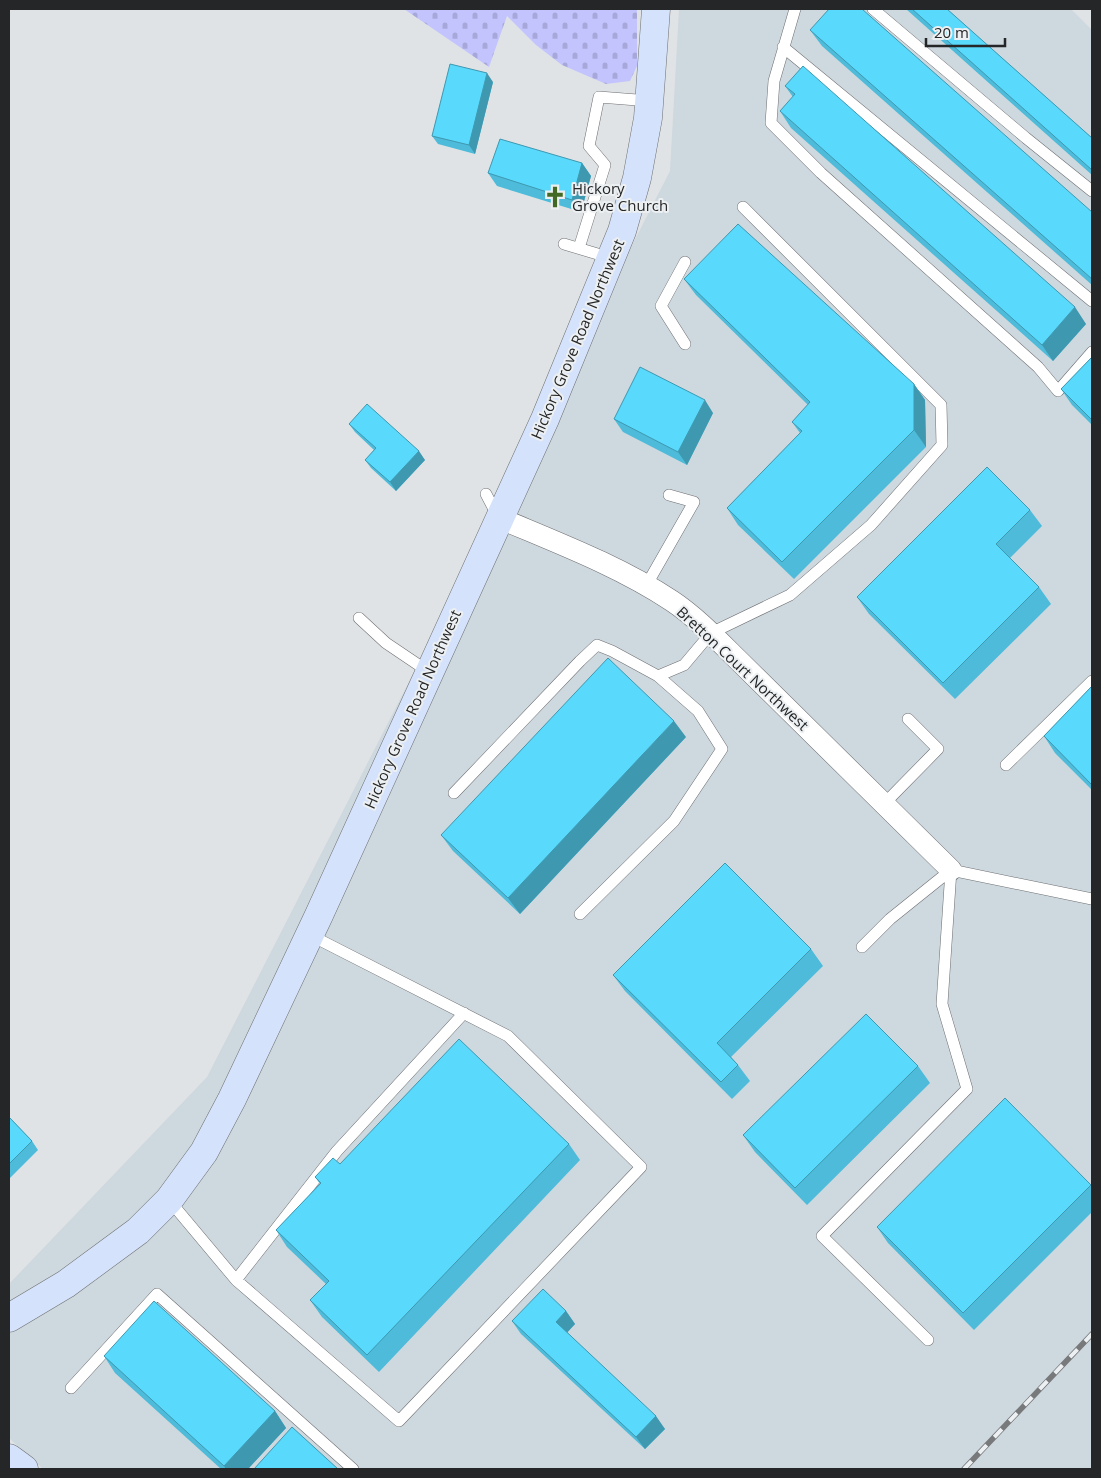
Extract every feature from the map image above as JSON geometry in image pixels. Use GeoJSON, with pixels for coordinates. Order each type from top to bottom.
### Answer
{"type":"FeatureCollection","features":[{"type":"Feature","properties":{"kind":"street","name":"Hickory Grove Road Northwest"},"geometry":{"type":"LineString","coordinates":[[9,1318],[66,1284],[138,1231],[169,1200],[204,1152],[232,1099],[309,935],[544,419],[622,231],[637,178],[648,118],[656,9]]}},
{"type":"Feature","properties":{"kind":"street","name":"Bretton Court Northwest"},"geometry":{"type":"LineString","coordinates":[[499,518],[585,554],[674,602],[711,633],[951,870]]}},
{"type":"Feature","properties":{"kind":"street"},"geometry":{"type":"LineString","coordinates":[[9,1458],[24,1469]]}},
{"type":"Feature","properties":{"kind":"lane"},"geometry":{"type":"LineString","coordinates":[[795,9],[774,81],[771,123],[822,173],[1038,367],[1058,391],[1092,352]]}},
{"type":"Feature","properties":{"kind":"lane"},"geometry":{"type":"LineString","coordinates":[[873,9],[1092,191]]}},
{"type":"Feature","properties":{"kind":"lane"},"geometry":{"type":"LineString","coordinates":[[783,47],[1092,302]]}},
{"type":"Feature","properties":{"kind":"lane"},"geometry":{"type":"LineString","coordinates":[[578,248],[605,165],[589,146],[599,97],[650,101]]}},
{"type":"Feature","properties":{"kind":"lane"},"geometry":{"type":"LineString","coordinates":[[658,676],[684,665],[711,633],[790,595],[871,524],[942,445],[941,405],[743,208]]}},
{"type":"Feature","properties":{"kind":"lane"},"geometry":{"type":"LineString","coordinates":[[564,244],[611,258]]}},
{"type":"Feature","properties":{"kind":"lane"},"geometry":{"type":"LineString","coordinates":[[685,262],[661,306],[685,344]]}},
{"type":"Feature","properties":{"kind":"lane"},"geometry":{"type":"LineString","coordinates":[[486,494],[499,518]]}},
{"type":"Feature","properties":{"kind":"lane"},"geometry":{"type":"LineString","coordinates":[[646,586],[694,502],[669,495]]}},
{"type":"Feature","properties":{"kind":"lane"},"geometry":{"type":"LineString","coordinates":[[359,618],[386,643],[429,672]]}},
{"type":"Feature","properties":{"kind":"lane"},"geometry":{"type":"LineString","coordinates":[[454,792],[597,645],[658,676],[698,711],[722,749],[674,822],[580,914]]}},
{"type":"Feature","properties":{"kind":"lane"},"geometry":{"type":"LineString","coordinates":[[1006,765],[1092,680]]}},
{"type":"Feature","properties":{"kind":"lane"},"geometry":{"type":"LineString","coordinates":[[884,804],[938,749],[908,718]]}},
{"type":"Feature","properties":{"kind":"lane"},"geometry":{"type":"LineString","coordinates":[[951,870],[1092,899]]}},
{"type":"Feature","properties":{"kind":"lane"},"geometry":{"type":"LineString","coordinates":[[862,947],[890,919],[951,870]]}},
{"type":"Feature","properties":{"kind":"lane"},"geometry":{"type":"LineString","coordinates":[[928,1340],[822,1236],[967,1089],[942,1004],[951,870]]}},
{"type":"Feature","properties":{"kind":"lane"},"geometry":{"type":"LineString","coordinates":[[169,1200],[236,1280],[399,1421],[641,1167],[508,1036],[309,935]]}},
{"type":"Feature","properties":{"kind":"lane"},"geometry":{"type":"LineString","coordinates":[[236,1280],[337,1151],[464,1013]]}},
{"type":"Feature","properties":{"kind":"lane"},"geometry":{"type":"LineString","coordinates":[[71,1388],[157,1294],[353,1469]]}},
{"type":"Feature","properties":{"kind":"shaded area"},"geometry":{"type":"Polygon","coordinates":[[[679,9],[1071,9],[1092,30],[1092,1469],[43,1469],[9,1438],[9,1284],[207,1077],[670,171],[679,9]]]}},
{"type":"Feature","properties":{"kind":"green space"},"geometry":{"type":"Polygon","coordinates":[[[404,9],[637,9],[637,66],[630,81],[606,84],[562,65],[536,45],[507,16],[489,67],[404,9]]]}},
{"type":"Feature","properties":{"kind":"building"},"geometry":{"type":"Polygon","coordinates":[[[829,9],[862,9],[1092,212],[1092,279],[810,30],[829,9]]]}},
{"type":"Feature","properties":{"kind":"building"},"geometry":{"type":"Polygon","coordinates":[[[912,9],[947,9],[1092,138],[1092,170],[912,9]]]}},
{"type":"Feature","properties":{"kind":"building"},"geometry":{"type":"Polygon","coordinates":[[[450,64],[487,73],[469,145],[432,136],[450,64]]]}},
{"type":"Feature","properties":{"kind":"building"},"geometry":{"type":"Polygon","coordinates":[[[803,66],[1075,307],[1042,345],[780,111],[795,94],[785,86],[803,66]]]}},
{"type":"Feature","properties":{"kind":"building"},"geometry":{"type":"Polygon","coordinates":[[[500,139],[582,163],[572,200],[488,173],[500,139]]]}},
{"type":"Feature","properties":{"kind":"building"},"geometry":{"type":"Polygon","coordinates":[[[738,224],[914,384],[914,430],[782,562],[727,508],[802,431],[792,422],[810,402],[684,279],[738,224]]]}},
{"type":"Feature","properties":{"kind":"building"},"geometry":{"type":"Polygon","coordinates":[[[1092,357],[1092,420],[1061,389],[1092,357]]]}},
{"type":"Feature","properties":{"kind":"building"},"geometry":{"type":"Polygon","coordinates":[[[640,367],[705,400],[678,452],[614,419],[640,367]]]}},
{"type":"Feature","properties":{"kind":"building"},"geometry":{"type":"Polygon","coordinates":[[[367,404],[419,451],[390,482],[365,460],[376,448],[349,424],[367,404]]]}},
{"type":"Feature","properties":{"kind":"building"},"geometry":{"type":"Polygon","coordinates":[[[987,467],[1030,510],[996,544],[1039,587],[943,683],[857,597],[987,467]]]}},
{"type":"Feature","properties":{"kind":"building"},"geometry":{"type":"Polygon","coordinates":[[[608,658],[674,721],[508,898],[441,835],[608,658]]]}},
{"type":"Feature","properties":{"kind":"building"},"geometry":{"type":"Polygon","coordinates":[[[1092,686],[1092,785],[1044,736],[1092,686]]]}},
{"type":"Feature","properties":{"kind":"building"},"geometry":{"type":"Polygon","coordinates":[[[725,863],[811,949],[717,1043],[738,1065],[721,1082],[613,975],[725,863]]]}},
{"type":"Feature","properties":{"kind":"building"},"geometry":{"type":"Polygon","coordinates":[[[866,1014],[918,1066],[795,1188],[743,1135],[866,1014]]]}},
{"type":"Feature","properties":{"kind":"building"},"geometry":{"type":"Polygon","coordinates":[[[459,1039],[569,1144],[367,1355],[310,1300],[329,1281],[276,1230],[321,1183],[315,1177],[333,1158],[340,1164],[459,1039]]]}},
{"type":"Feature","properties":{"kind":"building"},"geometry":{"type":"Polygon","coordinates":[[[1005,1098],[1091,1185],[963,1313],[877,1227],[1005,1098]]]}},
{"type":"Feature","properties":{"kind":"building"},"geometry":{"type":"Polygon","coordinates":[[[9,1117],[32,1141],[9,1164],[9,1117]]]}},
{"type":"Feature","properties":{"kind":"building"},"geometry":{"type":"Polygon","coordinates":[[[543,1289],[566,1311],[556,1322],[656,1416],[636,1437],[512,1321],[543,1289]]]}},
{"type":"Feature","properties":{"kind":"building"},"geometry":{"type":"Polygon","coordinates":[[[154,1301],[275,1411],[224,1466],[104,1356],[154,1301]]]}},
{"type":"Feature","properties":{"kind":"building"},"geometry":{"type":"Polygon","coordinates":[[[292,1427],[338,1469],[254,1469],[292,1427]]]}},
{"type":"Feature","properties":{"kind":"railway"},"geometry":{"type":"LineString","coordinates":[[964,1469],[1092,1334]]}},
{"type":"Feature","properties":{"kind":"place","name":"Hickory Grove Church"},"geometry":{"type":"Point","coordinates":[555,197]}}]}
